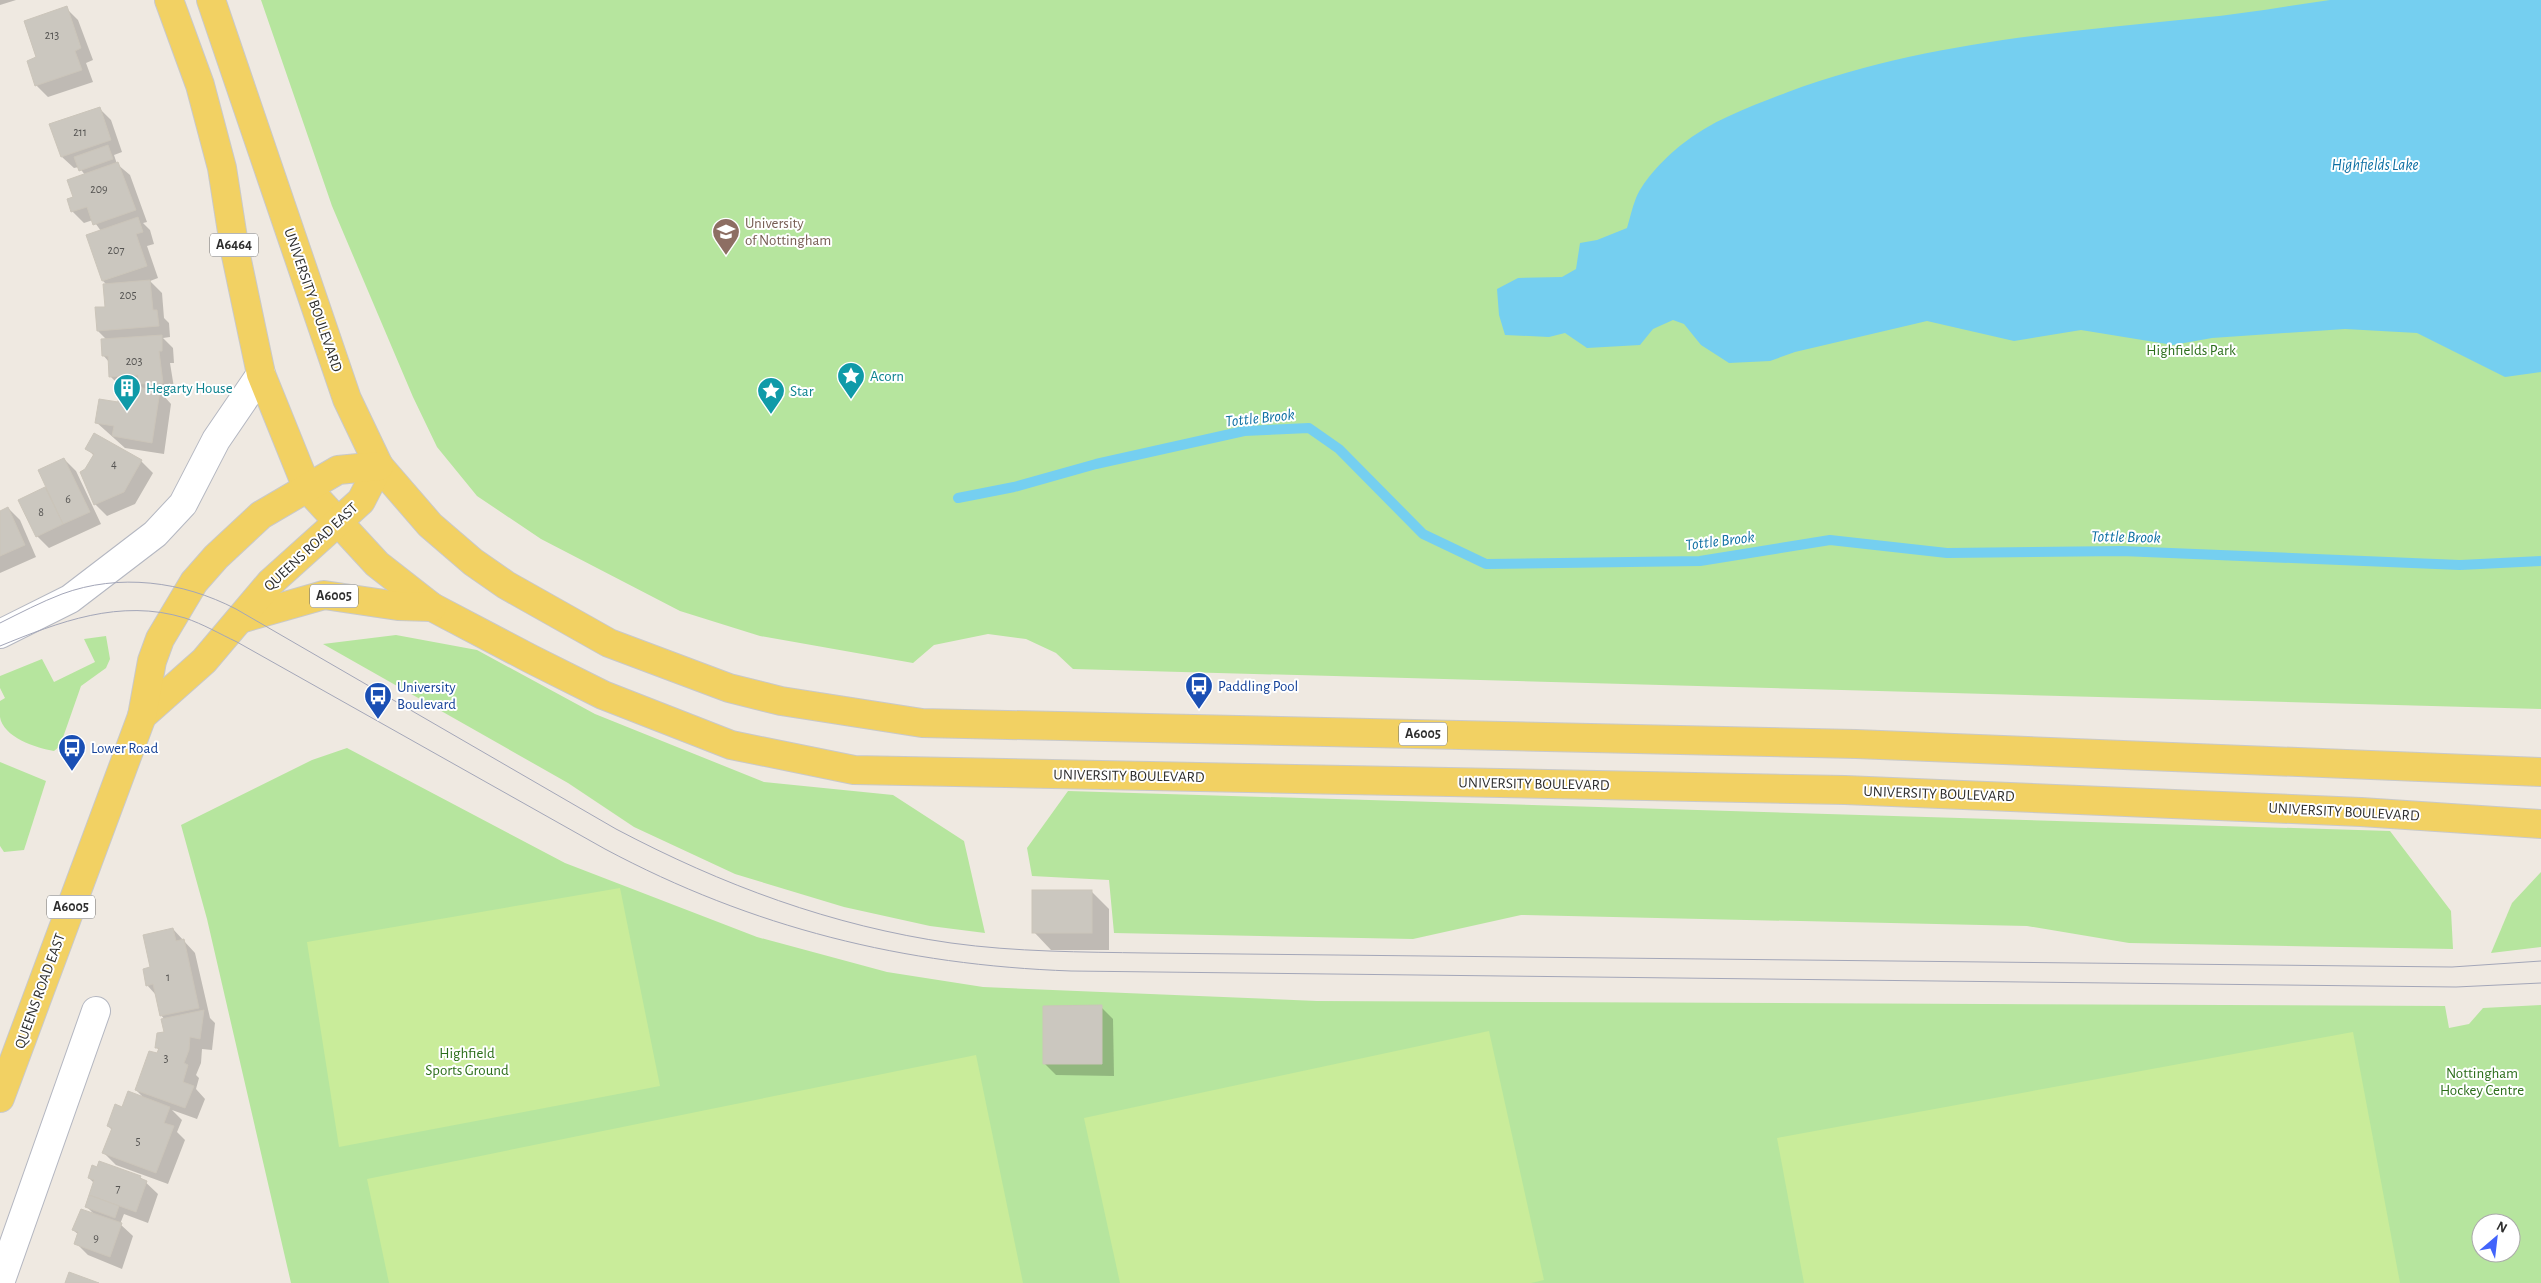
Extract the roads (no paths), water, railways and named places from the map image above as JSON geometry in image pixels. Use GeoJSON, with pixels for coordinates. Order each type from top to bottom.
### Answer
{"type":"FeatureCollection","features":[{"type":"Feature","properties":{"kind":"main road","name":"UNIVERSITY BOULEVARD"},"geometry":{"type":"LineString","coordinates":[[169,0],[200,85],[222,168],[236,251],[262,374],[307,488],[377,564],[432,606],[603,695],[722,741],[854,770],[1845,790],[2361,812],[2541,824]]}},
{"type":"Feature","properties":{"kind":"main road","name":"UNIVERSITY BOULEVARD"},"geometry":{"type":"LineString","coordinates":[[211,0],[347,399],[379,466],[430,525],[472,562],[506,585],[609,643],[729,688],[781,702],[922,723],[1856,744],[2541,772]]}},
{"type":"Feature","properties":{"kind":"main road","name":"QUEENS ROAD EAST"},"geometry":{"type":"LineString","coordinates":[[0,1098],[142,716],[152,661],[160,639],[194,582],[234,538],[261,515],[338,470],[379,466]]}},
{"type":"Feature","properties":{"kind":"main road","name":"QUEENS ROAD EAST"},"geometry":{"type":"LineString","coordinates":[[142,716],[204,661],[276,578],[360,500],[379,466]]}},
{"type":"Feature","properties":{"kind":"main road","name":"A6005"},"geometry":{"type":"LineString","coordinates":[[238,620],[324,595],[398,606],[432,606]]}},
{"type":"Feature","properties":{"kind":"street"},"geometry":{"type":"LineString","coordinates":[[0,634],[70,599],[155,534],[183,504],[216,440],[262,374]]}},
{"type":"Feature","properties":{"kind":"street"},"geometry":{"type":"LineString","coordinates":[[0,1283],[96,1011]]}},
{"type":"Feature","properties":{"kind":"water","name":"Highfields Lake"},"geometry":{"type":"Polygon","coordinates":[[[2330,0],[2541,0],[2541,372],[2505,377],[2417,333],[2345,329],[2212,338],[2173,345],[2081,330],[2014,341],[1927,321],[1795,352],[1770,361],[1729,363],[1701,345],[1684,324],[1673,320],[1653,329],[1640,345],[1587,348],[1565,333],[1549,337],[1505,335],[1499,315],[1497,289],[1518,278],[1562,277],[1576,269],[1580,243],[1597,240],[1627,228],[1640,191],[1650,176],[1668,156],[1706,128],[1746,108],[1838,75],[1939,51],[2043,35],[2248,12],[2330,0]]]}},
{"type":"Feature","properties":{"kind":"waterway","name":"Tottle Brook"},"geometry":{"type":"LineString","coordinates":[[958,498],[1014,487],[1096,464],[1244,431],[1309,428],[1339,449],[1423,534],[1486,564],[1700,561],[1830,540],[1947,553],[2122,551],[2460,565],[2541,561]]}},
{"type":"Feature","properties":{"kind":"tram line"},"geometry":{"type":"LineString","coordinates":[[0,623],[62,594],[84,587],[106,584],[128,582],[172,586],[215,599],[236,609],[616,829],[696,868],[779,901],[821,914],[907,936],[951,943],[1024,950],[1147,953],[2452,967],[2541,961]]}},
{"type":"Feature","properties":{"kind":"tram line"},"geometry":{"type":"LineString","coordinates":[[0,646],[67,621],[113,612],[161,612],[185,618],[237,642],[605,849],[661,877],[717,901],[773,921],[889,951],[949,961],[1071,971],[2456,987],[2541,983]]}},
{"type":"Feature","properties":{"kind":"place","name":"University of Nottingham"},"geometry":{"type":"Point","coordinates":[726,256]}},
{"type":"Feature","properties":{"kind":"place","name":"Acorn"},"geometry":{"type":"Point","coordinates":[851,400]}},
{"type":"Feature","properties":{"kind":"place","name":"Hegarty House"},"geometry":{"type":"Point","coordinates":[127,412]}},
{"type":"Feature","properties":{"kind":"place","name":"Star"},"geometry":{"type":"Point","coordinates":[771,415]}},
{"type":"Feature","properties":{"kind":"place","name":"Paddling Pool"},"geometry":{"type":"Point","coordinates":[1199,710]}},
{"type":"Feature","properties":{"kind":"place","name":"University Boulevard"},"geometry":{"type":"Point","coordinates":[378,720]}},
{"type":"Feature","properties":{"kind":"place","name":"Lower Road"},"geometry":{"type":"Point","coordinates":[72,772]}},
{"type":"Feature","properties":{"kind":"park label","name":"Highfields Park"},"geometry":{"type":"Point","coordinates":[2191,350]}},
{"type":"Feature","properties":{"kind":"park label","name":"Highfield Sports Ground"},"geometry":{"type":"Point","coordinates":[467,1062]}},
{"type":"Feature","properties":{"kind":"park label","name":"Nottingham Hockey Centre"},"geometry":{"type":"Point","coordinates":[2482,1082]}}]}
